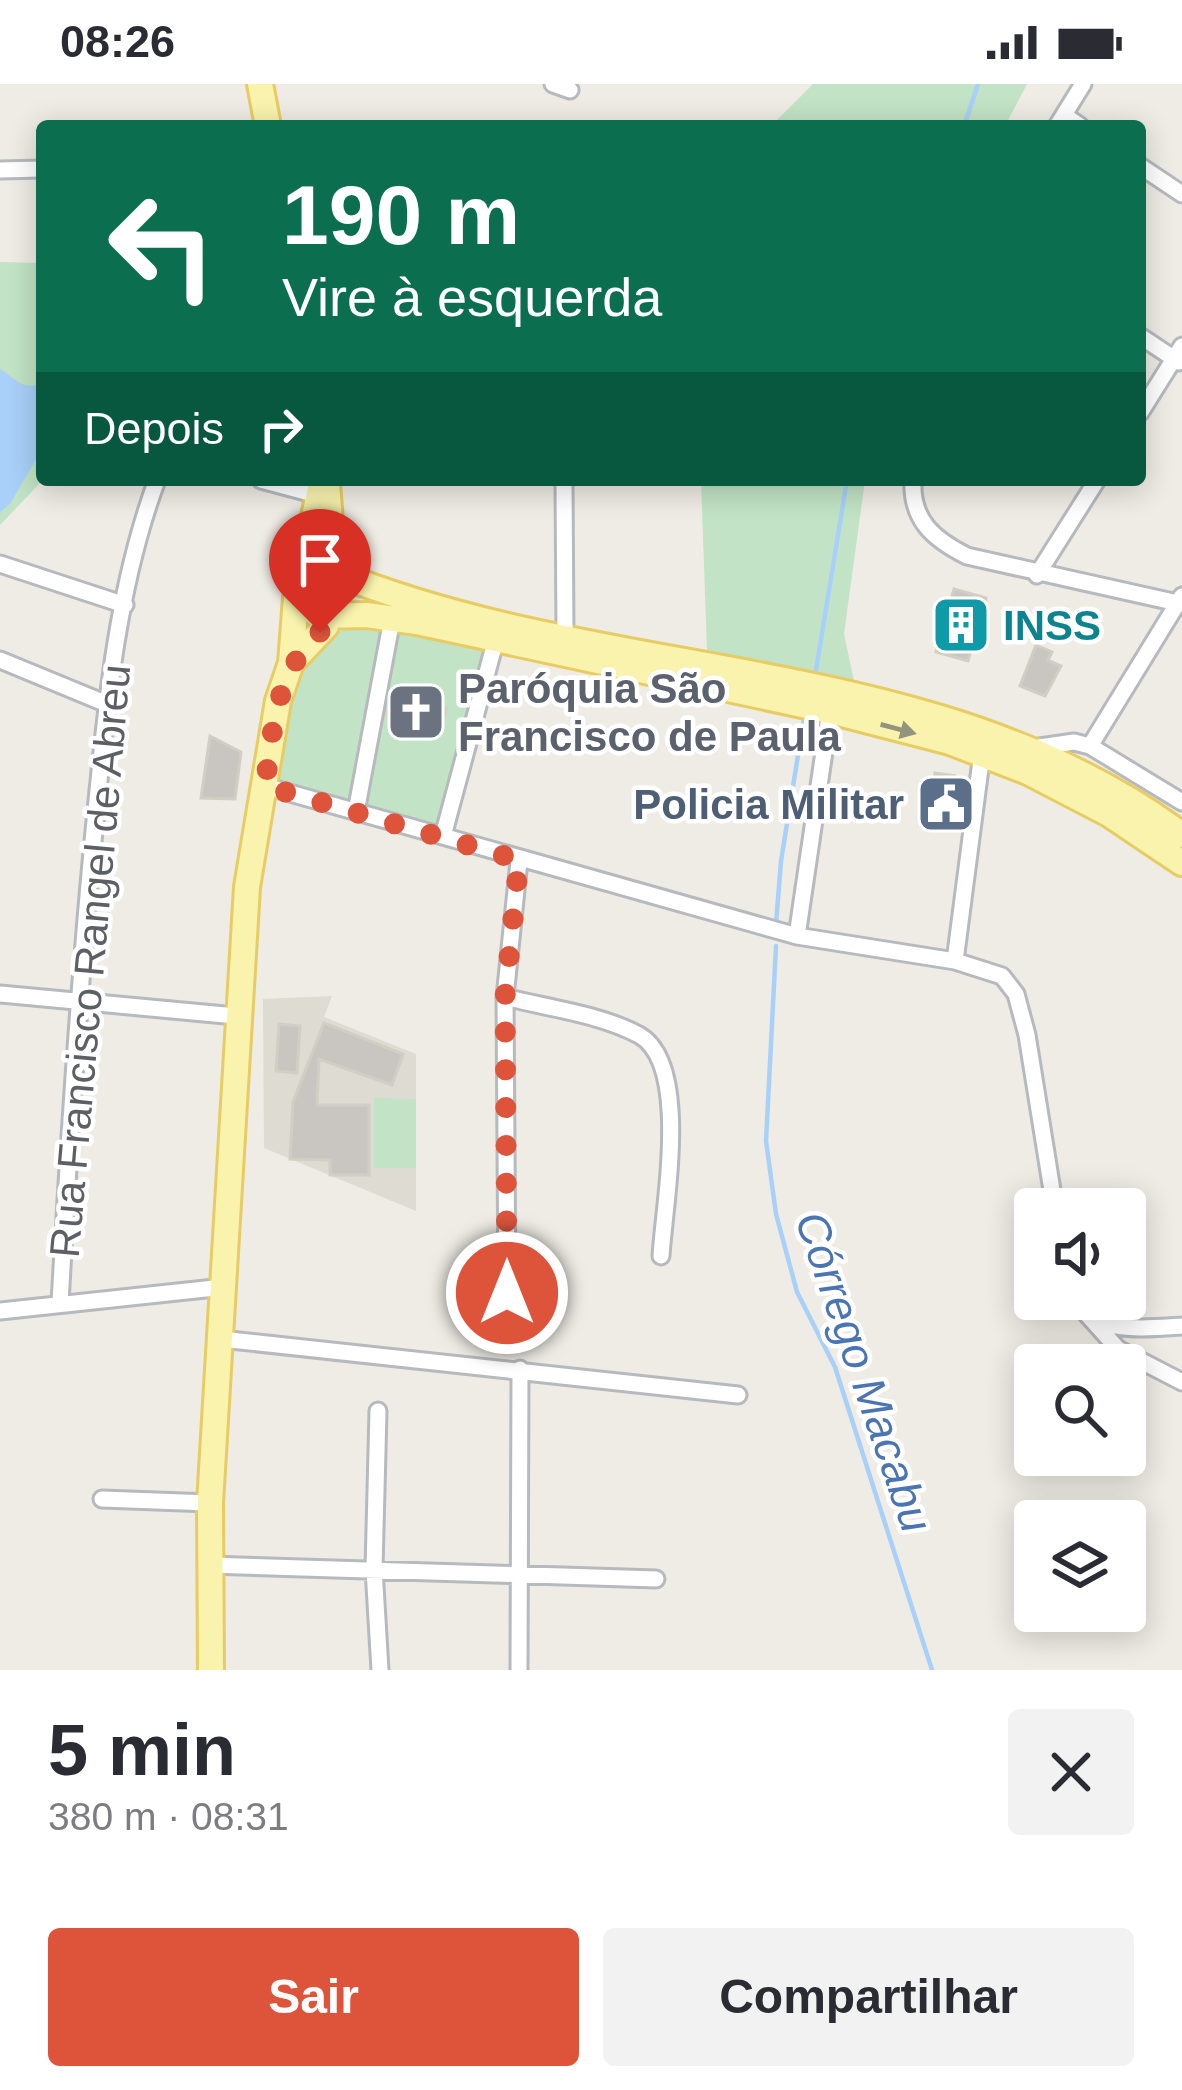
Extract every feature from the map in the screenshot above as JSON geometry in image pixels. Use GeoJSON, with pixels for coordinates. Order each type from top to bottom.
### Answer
{"type":"FeatureCollection","features":[{"type":"Feature","properties":{"kind":"main road"},"geometry":{"type":"LineString","coordinates":[[260,84],[267,120]]}},
{"type":"Feature","properties":{"kind":"main road"},"geometry":{"type":"LineString","coordinates":[[291,663],[331,616],[336,573],[322,486]]}},
{"type":"Feature","properties":{"kind":"main road"},"geometry":{"type":"LineString","coordinates":[[211,1670],[210,1503],[247,886],[278,701],[291,663],[298,590],[322,486]]}},
{"type":"Feature","properties":{"kind":"main road"},"geometry":{"type":"LineString","coordinates":[[298,590],[315,572],[336,573],[412,600],[782,676],[944,717],[1033,748],[1113,790],[1182,835]]}},
{"type":"Feature","properties":{"kind":"main road"},"geometry":{"type":"LineString","coordinates":[[298,590],[311,613],[392,619],[496,639],[830,711],[982,754],[1109,814],[1182,863]]}},
{"type":"Feature","properties":{"kind":"street"},"geometry":{"type":"LineString","coordinates":[[553,84],[570,90]]}},
{"type":"Feature","properties":{"kind":"street"},"geometry":{"type":"LineString","coordinates":[[1060,120],[1084,84]]}},
{"type":"Feature","properties":{"kind":"street"},"geometry":{"type":"LineString","coordinates":[[0,170],[36,169]]}},
{"type":"Feature","properties":{"kind":"street"},"geometry":{"type":"LineString","coordinates":[[1146,170],[1182,194]]}},
{"type":"Feature","properties":{"kind":"street"},"geometry":{"type":"LineString","coordinates":[[1146,339],[1180,356],[1146,404]]}},
{"type":"Feature","properties":{"kind":"street","name":"Rua Francisco Rangel de Abreu"},"geometry":{"type":"LineString","coordinates":[[60,1303],[77,1000],[107,704],[125,605],[155,486]]}},
{"type":"Feature","properties":{"kind":"street"},"geometry":{"type":"LineString","coordinates":[[564,486],[565,635]]}},
{"type":"Feature","properties":{"kind":"street"},"geometry":{"type":"LineString","coordinates":[[914,486],[917,518],[945,545],[1037,575],[1181,601],[1090,746]]}},
{"type":"Feature","properties":{"kind":"street"},"geometry":{"type":"LineString","coordinates":[[1037,575],[1093,486]]}},
{"type":"Feature","properties":{"kind":"street"},"geometry":{"type":"LineString","coordinates":[[0,565],[125,605]]}},
{"type":"Feature","properties":{"kind":"street"},"geometry":{"type":"LineString","coordinates":[[356,812],[392,619]]}},
{"type":"Feature","properties":{"kind":"street"},"geometry":{"type":"LineString","coordinates":[[443,836],[496,639]]}},
{"type":"Feature","properties":{"kind":"street"},"geometry":{"type":"LineString","coordinates":[[0,660],[107,704]]}},
{"type":"Feature","properties":{"kind":"street"},"geometry":{"type":"LineString","coordinates":[[797,936],[830,711]]}},
{"type":"Feature","properties":{"kind":"street"},"geometry":{"type":"LineString","coordinates":[[1033,748],[1074,742],[1090,746],[1182,802]]}},
{"type":"Feature","properties":{"kind":"street"},"geometry":{"type":"LineString","coordinates":[[955,961],[982,754]]}},
{"type":"Feature","properties":{"kind":"street"},"geometry":{"type":"LineString","coordinates":[[265,786],[797,936],[955,961],[1002,976],[1016,994],[1051,1188]]}},
{"type":"Feature","properties":{"kind":"street"},"geometry":{"type":"LineString","coordinates":[[507,1293],[505,997],[519,860]]}},
{"type":"Feature","properties":{"kind":"street"},"geometry":{"type":"LineString","coordinates":[[0,994],[236,1016]]}},
{"type":"Feature","properties":{"kind":"street"},"geometry":{"type":"LineString","coordinates":[[505,997],[640,1036],[657,1051],[668,1073],[670,1104],[661,1256]]}},
{"type":"Feature","properties":{"kind":"street"},"geometry":{"type":"LineString","coordinates":[[0,1310],[224,1287]]}},
{"type":"Feature","properties":{"kind":"street"},"geometry":{"type":"LineString","coordinates":[[1093,1320],[1118,1349],[1182,1382]]}},
{"type":"Feature","properties":{"kind":"street"},"geometry":{"type":"LineString","coordinates":[[1098,1320],[1131,1328],[1182,1326]]}},
{"type":"Feature","properties":{"kind":"street"},"geometry":{"type":"LineString","coordinates":[[221,1339],[738,1395]]}},
{"type":"Feature","properties":{"kind":"street"},"geometry":{"type":"LineString","coordinates":[[519,1670],[520,1370]]}},
{"type":"Feature","properties":{"kind":"street"},"geometry":{"type":"LineString","coordinates":[[378,1411],[374,1569],[380,1670]]}},
{"type":"Feature","properties":{"kind":"street"},"geometry":{"type":"LineString","coordinates":[[102,1499],[210,1503]]}},
{"type":"Feature","properties":{"kind":"street"},"geometry":{"type":"LineString","coordinates":[[209,1565],[656,1580]]}},
{"type":"Feature","properties":{"kind":"shaded area"},"geometry":{"type":"Polygon","coordinates":[[[332,996],[324,1017],[416,1054],[416,1211],[264,1148],[263,999],[332,996]]]}},
{"type":"Feature","properties":{"kind":"green space"},"geometry":{"type":"Polygon","coordinates":[[[813,84],[1027,84],[1008,120],[777,120],[813,84]]]}},
{"type":"Feature","properties":{"kind":"green space"},"geometry":{"type":"Polygon","coordinates":[[[0,262],[36,263],[37,486],[0,525],[0,262]]]}},
{"type":"Feature","properties":{"kind":"green space"},"geometry":{"type":"Polygon","coordinates":[[[701,486],[864,486],[844,634],[855,686],[707,650],[701,486]]]}},
{"type":"Feature","properties":{"kind":"green space"},"geometry":{"type":"Polygon","coordinates":[[[381,622],[487,652],[439,827],[280,780],[293,700],[312,655],[328,638],[351,627],[381,622]]]}},
{"type":"Feature","properties":{"kind":"green space"},"geometry":{"type":"Polygon","coordinates":[[[374,1098],[416,1099],[416,1168],[374,1168],[374,1098]]]}},
{"type":"Feature","properties":{"kind":"water"},"geometry":{"type":"Polygon","coordinates":[[[0,369],[24,385],[36,385],[36,459],[10,504],[0,512],[0,369]]]}},
{"type":"Feature","properties":{"kind":"building","name":"INSS"},"geometry":{"type":"Polygon","coordinates":[[[954,589],[986,598],[968,661],[936,652],[954,589]]]}},
{"type":"Feature","properties":{"kind":"building"},"geometry":{"type":"Polygon","coordinates":[[[1036,645],[1052,652],[1048,660],[1061,666],[1045,696],[1020,686],[1036,645]]]}},
{"type":"Feature","properties":{"kind":"building","name":"Paróquia São Francisco de Paula"},"geometry":{"type":"Polygon","coordinates":[[[391,695],[446,708],[442,727],[387,714],[391,695]]]}},
{"type":"Feature","properties":{"kind":"building"},"geometry":{"type":"Polygon","coordinates":[[[210,736],[241,752],[235,799],[201,798],[210,736]]]}},
{"type":"Feature","properties":{"kind":"building","name":"Policia Militar"},"geometry":{"type":"Polygon","coordinates":[[[935,773],[955,776],[963,787],[958,824],[930,821],[935,773]]]}},
{"type":"Feature","properties":{"kind":"building"},"geometry":{"type":"Polygon","coordinates":[[[324,1023],[403,1054],[392,1085],[319,1059],[317,1105],[369,1105],[369,1175],[330,1175],[330,1160],[290,1159],[293,1102],[324,1023]]]}},
{"type":"Feature","properties":{"kind":"building"},"geometry":{"type":"Polygon","coordinates":[[[279,1024],[300,1026],[297,1073],[276,1071],[279,1024]]]}},
{"type":"Feature","properties":{"kind":"waterway","name":"Córrego Macabu"},"geometry":{"type":"LineString","coordinates":[[966,120],[978,84]]}},
{"type":"Feature","properties":{"kind":"waterway","name":"Córrego Macabu"},"geometry":{"type":"LineString","coordinates":[[815,676],[846,486]]}},
{"type":"Feature","properties":{"kind":"waterway","name":"Córrego Macabu"},"geometry":{"type":"LineString","coordinates":[[776,924],[804,718]]}},
{"type":"Feature","properties":{"kind":"waterway","name":"Córrego Macabu"},"geometry":{"type":"LineString","coordinates":[[776,946],[766,1141],[776,1214],[797,1292],[835,1367],[932,1670]]}},
{"type":"Feature","properties":{"kind":"place","name":"INSS"},"geometry":{"type":"Point","coordinates":[961,625]}},
{"type":"Feature","properties":{"kind":"place","name":"Paróquia São Francisco de Paula"},"geometry":{"type":"Point","coordinates":[416,712]}},
{"type":"Feature","properties":{"kind":"place","name":"Policia Militar"},"geometry":{"type":"Point","coordinates":[946,804]}},
{"type":"Feature","properties":{"kind":"route"},"geometry":{"type":"LineString","coordinates":[[320,632],[291,663],[278,701],[265,786],[519,860],[505,997],[507,1293]]}}]}
